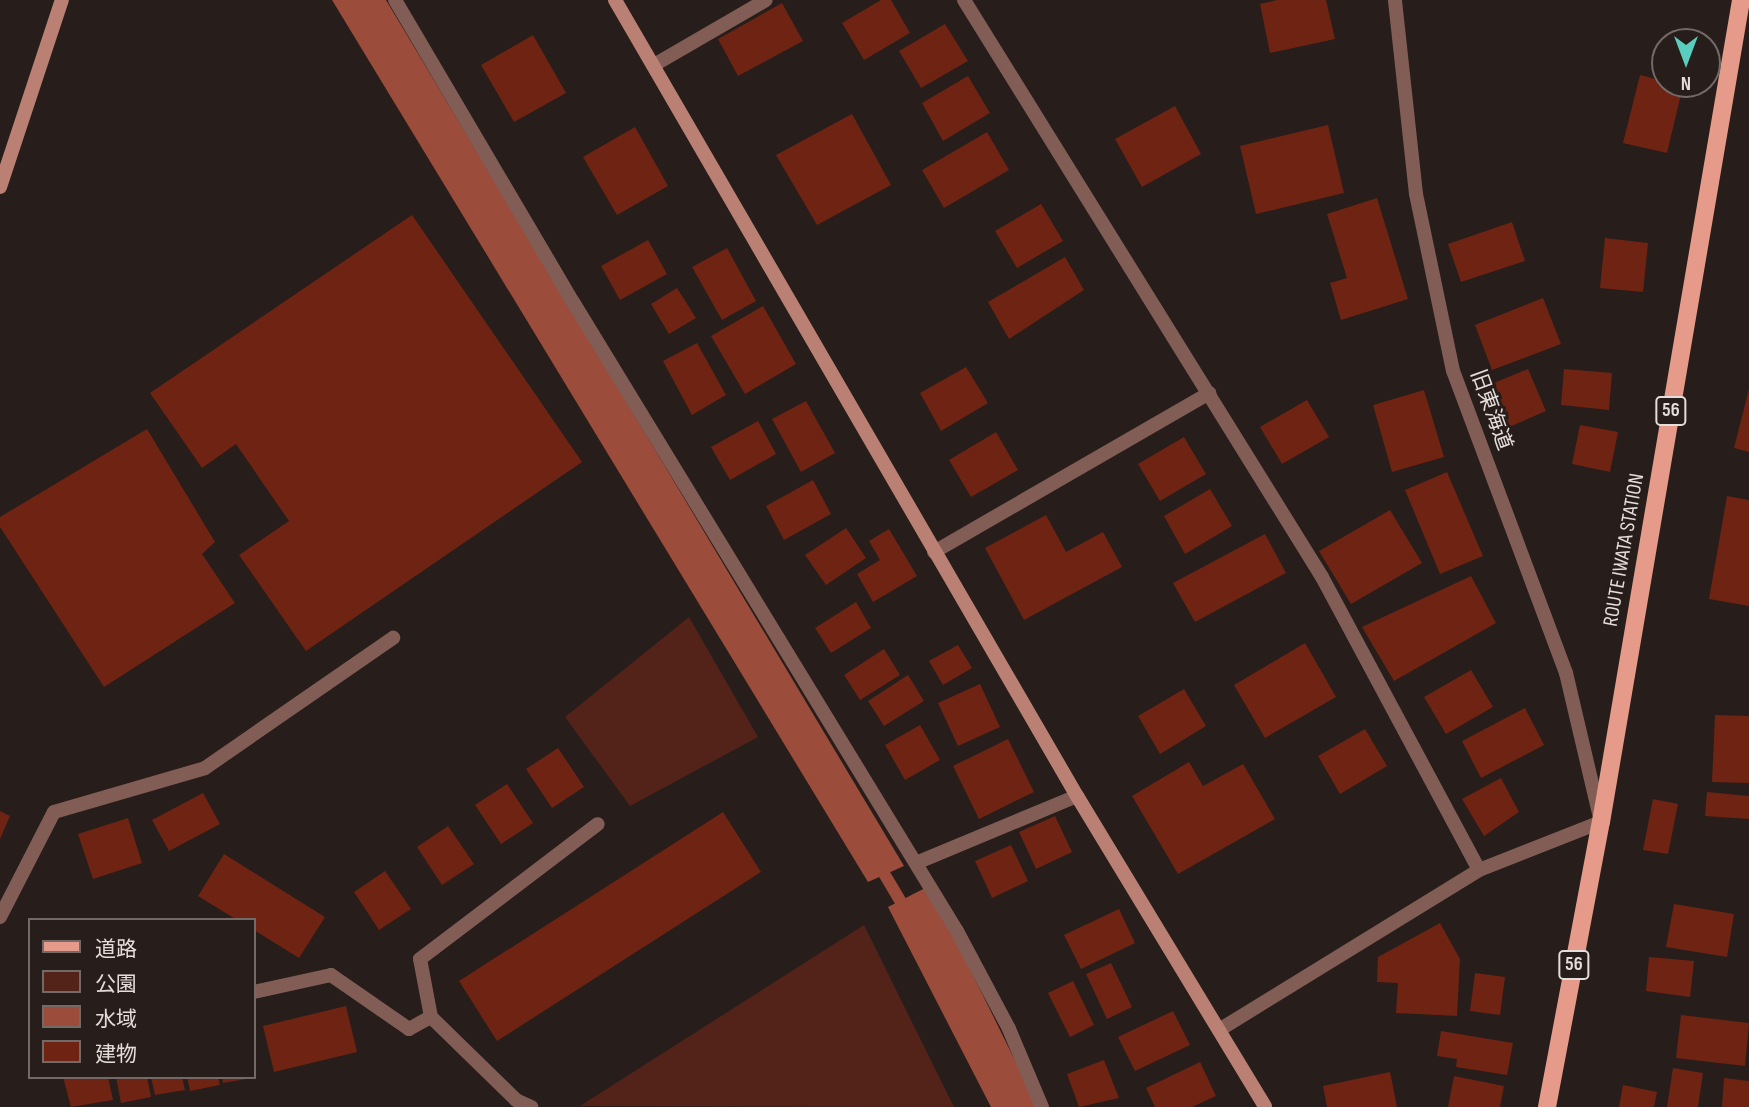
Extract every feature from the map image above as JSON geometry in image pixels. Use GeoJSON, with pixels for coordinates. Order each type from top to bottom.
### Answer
{"type":"FeatureCollection","features":[{"type":"Feature","properties":{"kind":"main road","name":"ROUTE IWATA STATION"},"geometry":{"type":"LineString","coordinates":[[1547,1107],[1601,822],[1741,0]]}},
{"type":"Feature","properties":{"kind":"street"},"geometry":{"type":"LineString","coordinates":[[0,187],[62,0]]}},
{"type":"Feature","properties":{"kind":"street"},"geometry":{"type":"LineString","coordinates":[[395,0],[573,302],[916,863],[1009,1030],[1042,1107]]}},
{"type":"Feature","properties":{"kind":"street"},"geometry":{"type":"LineString","coordinates":[[615,0],[1077,796],[1265,1107]]}},
{"type":"Feature","properties":{"kind":"street"},"geometry":{"type":"LineString","coordinates":[[654,65],[765,0]]}},
{"type":"Feature","properties":{"kind":"street"},"geometry":{"type":"LineString","coordinates":[[964,0],[1322,577],[1479,870]]}},
{"type":"Feature","properties":{"kind":"street","name":"旧東海道"},"geometry":{"type":"LineString","coordinates":[[1395,0],[1416,194],[1453,371],[1566,673],[1601,822]]}},
{"type":"Feature","properties":{"kind":"street"},"geometry":{"type":"LineString","coordinates":[[934,552],[1209,393]]}},
{"type":"Feature","properties":{"kind":"street"},"geometry":{"type":"LineString","coordinates":[[0,917],[54,812],[205,768],[393,638]]}},
{"type":"Feature","properties":{"kind":"street"},"geometry":{"type":"LineString","coordinates":[[916,863],[1077,796]]}},
{"type":"Feature","properties":{"kind":"street"},"geometry":{"type":"LineString","coordinates":[[1219,1030],[1479,870],[1601,822]]}},
{"type":"Feature","properties":{"kind":"street"},"geometry":{"type":"LineString","coordinates":[[531,1107],[516,1100],[431,1017],[420,959],[598,824]]}},
{"type":"Feature","properties":{"kind":"street"},"geometry":{"type":"LineString","coordinates":[[256,992],[331,975],[409,1029],[431,1017]]}},
{"type":"Feature","properties":{"kind":"green space"},"geometry":{"type":"Polygon","coordinates":[[[689,617],[758,737],[630,806],[565,717],[689,617]]]}},
{"type":"Feature","properties":{"kind":"green space"},"geometry":{"type":"Polygon","coordinates":[[[864,925],[954,1107],[580,1106],[864,925]]]}},
{"type":"Feature","properties":{"kind":"water"},"geometry":{"type":"Polygon","coordinates":[[[332,0],[386,0],[904,866],[868,882],[332,0]]]}},
{"type":"Feature","properties":{"kind":"water"},"geometry":{"type":"Polygon","coordinates":[[[929,886],[1038,1107],[991,1107],[888,907],[929,886]]]}},
{"type":"Feature","properties":{"kind":"building"},"geometry":{"type":"Polygon","coordinates":[[[881,0],[891,0],[910,33],[864,60],[842,23],[881,0]]]}},
{"type":"Feature","properties":{"kind":"building"},"geometry":{"type":"Polygon","coordinates":[[[1277,0],[1326,0],[1335,39],[1270,53],[1260,4],[1277,0]]]}},
{"type":"Feature","properties":{"kind":"building"},"geometry":{"type":"Polygon","coordinates":[[[782,3],[803,41],[738,76],[718,39],[782,3]]]}},
{"type":"Feature","properties":{"kind":"building"},"geometry":{"type":"Polygon","coordinates":[[[945,24],[968,61],[921,88],[899,51],[945,24]]]}},
{"type":"Feature","properties":{"kind":"building"},"geometry":{"type":"Polygon","coordinates":[[[533,35],[566,93],[514,122],[481,65],[533,35]]]}},
{"type":"Feature","properties":{"kind":"building"},"geometry":{"type":"Polygon","coordinates":[[[1640,75],[1651,78],[1651,98],[1680,98],[1667,153],[1623,143],[1640,75]]]}},
{"type":"Feature","properties":{"kind":"building"},"geometry":{"type":"Polygon","coordinates":[[[968,76],[990,113],[943,141],[922,103],[968,76]]]}},
{"type":"Feature","properties":{"kind":"building"},"geometry":{"type":"Polygon","coordinates":[[[1175,106],[1201,154],[1142,187],[1115,139],[1175,106]]]}},
{"type":"Feature","properties":{"kind":"building"},"geometry":{"type":"Polygon","coordinates":[[[852,114],[891,185],[817,225],[776,155],[852,114]]]}},
{"type":"Feature","properties":{"kind":"building"},"geometry":{"type":"Polygon","coordinates":[[[1328,125],[1344,193],[1256,214],[1240,146],[1328,125]]]}},
{"type":"Feature","properties":{"kind":"building"},"geometry":{"type":"Polygon","coordinates":[[[635,127],[668,186],[617,215],[583,157],[635,127]]]}},
{"type":"Feature","properties":{"kind":"building"},"geometry":{"type":"Polygon","coordinates":[[[987,132],[1009,170],[944,208],[922,170],[987,132]]]}},
{"type":"Feature","properties":{"kind":"building"},"geometry":{"type":"Polygon","coordinates":[[[1377,198],[1408,299],[1341,320],[1330,283],[1347,278],[1327,214],[1377,198]]]}},
{"type":"Feature","properties":{"kind":"building"},"geometry":{"type":"Polygon","coordinates":[[[1041,204],[1063,241],[1017,268],[995,231],[1041,204]]]}},
{"type":"Feature","properties":{"kind":"building"},"geometry":{"type":"Polygon","coordinates":[[[412,215],[582,462],[306,651],[239,555],[289,521],[236,444],[202,468],[150,393],[412,215]]]}},
{"type":"Feature","properties":{"kind":"building"},"geometry":{"type":"Polygon","coordinates":[[[1512,222],[1525,261],[1461,282],[1448,244],[1512,222]]]}},
{"type":"Feature","properties":{"kind":"building"},"geometry":{"type":"Polygon","coordinates":[[[1605,238],[1648,243],[1643,292],[1600,288],[1605,238]]]}},
{"type":"Feature","properties":{"kind":"building"},"geometry":{"type":"Polygon","coordinates":[[[648,240],[667,274],[620,300],[601,266],[648,240]]]}},
{"type":"Feature","properties":{"kind":"building"},"geometry":{"type":"Polygon","coordinates":[[[727,248],[756,301],[722,320],[692,267],[727,248]]]}},
{"type":"Feature","properties":{"kind":"building"},"geometry":{"type":"Polygon","coordinates":[[[1065,257],[1084,290],[1009,339],[988,302],[1065,257]]]}},
{"type":"Feature","properties":{"kind":"building"},"geometry":{"type":"Polygon","coordinates":[[[677,288],[696,318],[669,334],[651,304],[677,288]]]}},
{"type":"Feature","properties":{"kind":"building"},"geometry":{"type":"Polygon","coordinates":[[[1543,298],[1561,344],[1492,370],[1475,325],[1543,298]]]}},
{"type":"Feature","properties":{"kind":"building"},"geometry":{"type":"Polygon","coordinates":[[[763,306],[796,364],[745,394],[711,336],[763,306]]]}},
{"type":"Feature","properties":{"kind":"building"},"geometry":{"type":"Polygon","coordinates":[[[697,343],[726,395],[692,415],[663,361],[697,343]]]}},
{"type":"Feature","properties":{"kind":"building"},"geometry":{"type":"Polygon","coordinates":[[[966,367],[988,403],[941,431],[920,393],[966,367]]]}},
{"type":"Feature","properties":{"kind":"building"},"geometry":{"type":"Polygon","coordinates":[[[1528,369],[1546,411],[1507,428],[1489,385],[1528,369]]]}},
{"type":"Feature","properties":{"kind":"building"},"geometry":{"type":"Polygon","coordinates":[[[1564,369],[1612,373],[1609,410],[1561,405],[1564,369]]]}},
{"type":"Feature","properties":{"kind":"building"},"geometry":{"type":"Polygon","coordinates":[[[1749,389],[1749,452],[1734,448],[1749,389]]]}},
{"type":"Feature","properties":{"kind":"building"},"geometry":{"type":"Polygon","coordinates":[[[1424,390],[1444,457],[1392,472],[1373,405],[1424,390]]]}},
{"type":"Feature","properties":{"kind":"building"},"geometry":{"type":"Polygon","coordinates":[[[1307,400],[1329,437],[1282,464],[1260,427],[1307,400]]]}},
{"type":"Feature","properties":{"kind":"building"},"geometry":{"type":"Polygon","coordinates":[[[806,401],[835,453],[801,472],[772,419],[806,401]]]}},
{"type":"Feature","properties":{"kind":"building"},"geometry":{"type":"Polygon","coordinates":[[[758,421],[776,454],[730,480],[711,447],[758,421]]]}},
{"type":"Feature","properties":{"kind":"building"},"geometry":{"type":"Polygon","coordinates":[[[1580,425],[1618,432],[1610,472],[1572,464],[1580,425]]]}},
{"type":"Feature","properties":{"kind":"building"},"geometry":{"type":"Polygon","coordinates":[[[147,429],[215,542],[202,554],[235,603],[104,687],[0,527],[0,517],[147,429]]]}},
{"type":"Feature","properties":{"kind":"building"},"geometry":{"type":"Polygon","coordinates":[[[996,432],[1018,470],[971,497],[949,460],[996,432]]]}},
{"type":"Feature","properties":{"kind":"building"},"geometry":{"type":"Polygon","coordinates":[[[1184,437],[1206,474],[1160,501],[1138,464],[1184,437]]]}},
{"type":"Feature","properties":{"kind":"building"},"geometry":{"type":"Polygon","coordinates":[[[1447,472],[1483,556],[1440,574],[1405,490],[1447,472]]]}},
{"type":"Feature","properties":{"kind":"building"},"geometry":{"type":"Polygon","coordinates":[[[813,480],[831,514],[784,540],[766,506],[813,480]]]}},
{"type":"Feature","properties":{"kind":"building"},"geometry":{"type":"Polygon","coordinates":[[[1210,489],[1232,526],[1185,554],[1164,516],[1210,489]]]}},
{"type":"Feature","properties":{"kind":"building"},"geometry":{"type":"Polygon","coordinates":[[[1727,496],[1749,500],[1749,606],[1709,599],[1727,496]]]}},
{"type":"Feature","properties":{"kind":"building"},"geometry":{"type":"Polygon","coordinates":[[[1390,510],[1422,563],[1351,604],[1319,551],[1390,510]]]}},
{"type":"Feature","properties":{"kind":"building"},"geometry":{"type":"Polygon","coordinates":[[[1046,515],[1066,552],[1103,532],[1122,567],[1024,620],[985,548],[1046,515]]]}},
{"type":"Feature","properties":{"kind":"building"},"geometry":{"type":"Polygon","coordinates":[[[846,528],[866,558],[826,585],[805,555],[846,528]]]}},
{"type":"Feature","properties":{"kind":"building"},"geometry":{"type":"Polygon","coordinates":[[[889,529],[917,576],[873,602],[857,574],[880,560],[869,541],[889,529]]]}},
{"type":"Feature","properties":{"kind":"building"},"geometry":{"type":"Polygon","coordinates":[[[1265,534],[1286,573],[1195,622],[1173,583],[1265,534]]]}},
{"type":"Feature","properties":{"kind":"building"},"geometry":{"type":"Polygon","coordinates":[[[1471,576],[1496,623],[1394,681],[1362,627],[1471,576]]]}},
{"type":"Feature","properties":{"kind":"building"},"geometry":{"type":"Polygon","coordinates":[[[856,602],[871,628],[831,653],[815,628],[856,602]]]}},
{"type":"Feature","properties":{"kind":"building"},"geometry":{"type":"Polygon","coordinates":[[[1305,643],[1336,697],[1265,738],[1234,685],[1305,643]]]}},
{"type":"Feature","properties":{"kind":"building"},"geometry":{"type":"Polygon","coordinates":[[[958,645],[972,668],[943,685],[929,661],[958,645]]]}},
{"type":"Feature","properties":{"kind":"building"},"geometry":{"type":"Polygon","coordinates":[[[884,649],[900,675],[860,700],[844,675],[884,649]]]}},
{"type":"Feature","properties":{"kind":"building"},"geometry":{"type":"Polygon","coordinates":[[[1471,670],[1493,707],[1446,734],[1424,697],[1471,670]]]}},
{"type":"Feature","properties":{"kind":"building"},"geometry":{"type":"Polygon","coordinates":[[[908,675],[924,701],[884,726],[868,701],[908,675]]]}},
{"type":"Feature","properties":{"kind":"building"},"geometry":{"type":"Polygon","coordinates":[[[980,684],[1000,727],[958,746],[938,703],[980,684]]]}},
{"type":"Feature","properties":{"kind":"building"},"geometry":{"type":"Polygon","coordinates":[[[1184,689],[1206,726],[1160,754],[1138,716],[1184,689]]]}},
{"type":"Feature","properties":{"kind":"building"},"geometry":{"type":"Polygon","coordinates":[[[1525,708],[1544,745],[1481,778],[1462,741],[1525,708]]]}},
{"type":"Feature","properties":{"kind":"building"},"geometry":{"type":"Polygon","coordinates":[[[1715,715],[1749,716],[1749,783],[1712,782],[1715,715]]]}},
{"type":"Feature","properties":{"kind":"building"},"geometry":{"type":"Polygon","coordinates":[[[920,725],[940,760],[905,780],[885,745],[920,725]]]}},
{"type":"Feature","properties":{"kind":"building"},"geometry":{"type":"Polygon","coordinates":[[[1365,729],[1387,766],[1340,794],[1318,756],[1365,729]]]}},
{"type":"Feature","properties":{"kind":"building"},"geometry":{"type":"Polygon","coordinates":[[[1008,739],[1034,792],[979,819],[953,766],[1008,739]]]}},
{"type":"Feature","properties":{"kind":"building"},"geometry":{"type":"Polygon","coordinates":[[[558,748],[584,787],[552,808],[526,769],[558,748]]]}},
{"type":"Feature","properties":{"kind":"building"},"geometry":{"type":"Polygon","coordinates":[[[1189,762],[1203,786],[1243,764],[1275,819],[1178,874],[1132,796],[1189,762]]]}},
{"type":"Feature","properties":{"kind":"building"},"geometry":{"type":"Polygon","coordinates":[[[1501,778],[1519,812],[1484,836],[1462,799],[1501,778]]]}},
{"type":"Feature","properties":{"kind":"building"},"geometry":{"type":"Polygon","coordinates":[[[507,784],[533,823],[501,844],[475,805],[507,784]]]}},
{"type":"Feature","properties":{"kind":"building"},"geometry":{"type":"Polygon","coordinates":[[[1707,792],[1749,796],[1749,819],[1705,816],[1707,792]]]}},
{"type":"Feature","properties":{"kind":"building"},"geometry":{"type":"Polygon","coordinates":[[[203,793],[220,824],[169,851],[152,820],[203,793]]]}},
{"type":"Feature","properties":{"kind":"building"},"geometry":{"type":"Polygon","coordinates":[[[1653,799],[1678,804],[1668,854],[1643,850],[1653,799]]]}},
{"type":"Feature","properties":{"kind":"building"},"geometry":{"type":"Polygon","coordinates":[[[0,811],[10,816],[0,839],[0,811]]]}},
{"type":"Feature","properties":{"kind":"building"},"geometry":{"type":"Polygon","coordinates":[[[723,812],[761,872],[497,1041],[459,981],[723,812]]]}},
{"type":"Feature","properties":{"kind":"building"},"geometry":{"type":"Polygon","coordinates":[[[1055,816],[1072,852],[1036,869],[1019,832],[1055,816]]]}},
{"type":"Feature","properties":{"kind":"building"},"geometry":{"type":"Polygon","coordinates":[[[128,818],[142,863],[93,879],[78,834],[128,818]]]}},
{"type":"Feature","properties":{"kind":"building"},"geometry":{"type":"Polygon","coordinates":[[[448,826],[474,864],[442,885],[417,847],[448,826]]]}},
{"type":"Feature","properties":{"kind":"building"},"geometry":{"type":"Polygon","coordinates":[[[1011,845],[1028,881],[992,898],[975,861],[1011,845]]]}},
{"type":"Feature","properties":{"kind":"building"},"geometry":{"type":"Polygon","coordinates":[[[224,854],[325,917],[299,958],[256,931],[256,918],[234,918],[198,896],[224,854]]]}},
{"type":"Feature","properties":{"kind":"building"},"geometry":{"type":"Polygon","coordinates":[[[385,871],[411,909],[379,930],[354,892],[385,871]]]}},
{"type":"Feature","properties":{"kind":"building"},"geometry":{"type":"Polygon","coordinates":[[[1674,904],[1734,914],[1727,957],[1666,947],[1674,904]]]}},
{"type":"Feature","properties":{"kind":"building"},"geometry":{"type":"Polygon","coordinates":[[[1119,909],[1135,943],[1081,969],[1064,935],[1119,909]]]}},
{"type":"Feature","properties":{"kind":"building"},"geometry":{"type":"Polygon","coordinates":[[[1440,923],[1460,959],[1457,1016],[1396,1013],[1398,983],[1377,982],[1378,957],[1440,923]]]}},
{"type":"Feature","properties":{"kind":"building"},"geometry":{"type":"Polygon","coordinates":[[[1649,957],[1694,961],[1690,997],[1646,991],[1649,957]]]}},
{"type":"Feature","properties":{"kind":"building"},"geometry":{"type":"Polygon","coordinates":[[[1111,963],[1132,1007],[1107,1019],[1086,974],[1111,963]]]}},
{"type":"Feature","properties":{"kind":"building"},"geometry":{"type":"Polygon","coordinates":[[[1475,973],[1505,977],[1500,1015],[1470,1011],[1475,973]]]}},
{"type":"Feature","properties":{"kind":"building"},"geometry":{"type":"Polygon","coordinates":[[[1073,981],[1094,1025],[1070,1037],[1048,993],[1073,981]]]}},
{"type":"Feature","properties":{"kind":"building"},"geometry":{"type":"Polygon","coordinates":[[[346,1006],[357,1052],[274,1072],[263,1026],[346,1006]]]}},
{"type":"Feature","properties":{"kind":"building"},"geometry":{"type":"Polygon","coordinates":[[[1173,1011],[1190,1045],[1135,1071],[1118,1037],[1173,1011]]]}},
{"type":"Feature","properties":{"kind":"building"},"geometry":{"type":"Polygon","coordinates":[[[1681,1015],[1749,1023],[1745,1066],[1676,1058],[1681,1015]]]}},
{"type":"Feature","properties":{"kind":"building"},"geometry":{"type":"Polygon","coordinates":[[[1441,1031],[1513,1043],[1507,1075],[1456,1067],[1457,1059],[1437,1056],[1441,1031]]]}},
{"type":"Feature","properties":{"kind":"building"},"geometry":{"type":"Polygon","coordinates":[[[1104,1060],[1119,1098],[1079,1107],[1067,1074],[1104,1060]]]}},
{"type":"Feature","properties":{"kind":"building"},"geometry":{"type":"Polygon","coordinates":[[[1200,1062],[1216,1096],[1192,1107],[1155,1107],[1146,1088],[1200,1062]]]}},
{"type":"Feature","properties":{"kind":"building"},"geometry":{"type":"Polygon","coordinates":[[[1673,1068],[1703,1073],[1698,1107],[1667,1107],[1673,1068]]]}},
{"type":"Feature","properties":{"kind":"building"},"geometry":{"type":"Polygon","coordinates":[[[1390,1072],[1397,1107],[1327,1107],[1323,1086],[1390,1072]]]}},
{"type":"Feature","properties":{"kind":"building"},"geometry":{"type":"Polygon","coordinates":[[[1454,1076],[1504,1086],[1500,1107],[1448,1107],[1454,1076]]]}},
{"type":"Feature","properties":{"kind":"building"},"geometry":{"type":"Polygon","coordinates":[[[1724,1078],[1749,1081],[1749,1107],[1722,1107],[1724,1078]]]}},
{"type":"Feature","properties":{"kind":"building"},"geometry":{"type":"Polygon","coordinates":[[[64,1079],[108,1079],[113,1100],[71,1107],[64,1079]]]}},
{"type":"Feature","properties":{"kind":"building"},"geometry":{"type":"Polygon","coordinates":[[[116,1079],[147,1079],[151,1097],[121,1103],[116,1079]]]}},
{"type":"Feature","properties":{"kind":"building"},"geometry":{"type":"Polygon","coordinates":[[[151,1079],[182,1079],[185,1090],[155,1095],[151,1079]]]}},
{"type":"Feature","properties":{"kind":"building"},"geometry":{"type":"Polygon","coordinates":[[[187,1079],[218,1079],[220,1085],[190,1091],[187,1079]]]}},
{"type":"Feature","properties":{"kind":"building"},"geometry":{"type":"Polygon","coordinates":[[[222,1079],[247,1079],[223,1083],[222,1079]]]}},
{"type":"Feature","properties":{"kind":"building"},"geometry":{"type":"Polygon","coordinates":[[[1623,1085],[1657,1092],[1654,1107],[1619,1107],[1623,1085]]]}},
{"type":"Feature","properties":{"kind":"waterway"},"geometry":{"type":"LineString","coordinates":[[876,860],[908,914]]}}]}
